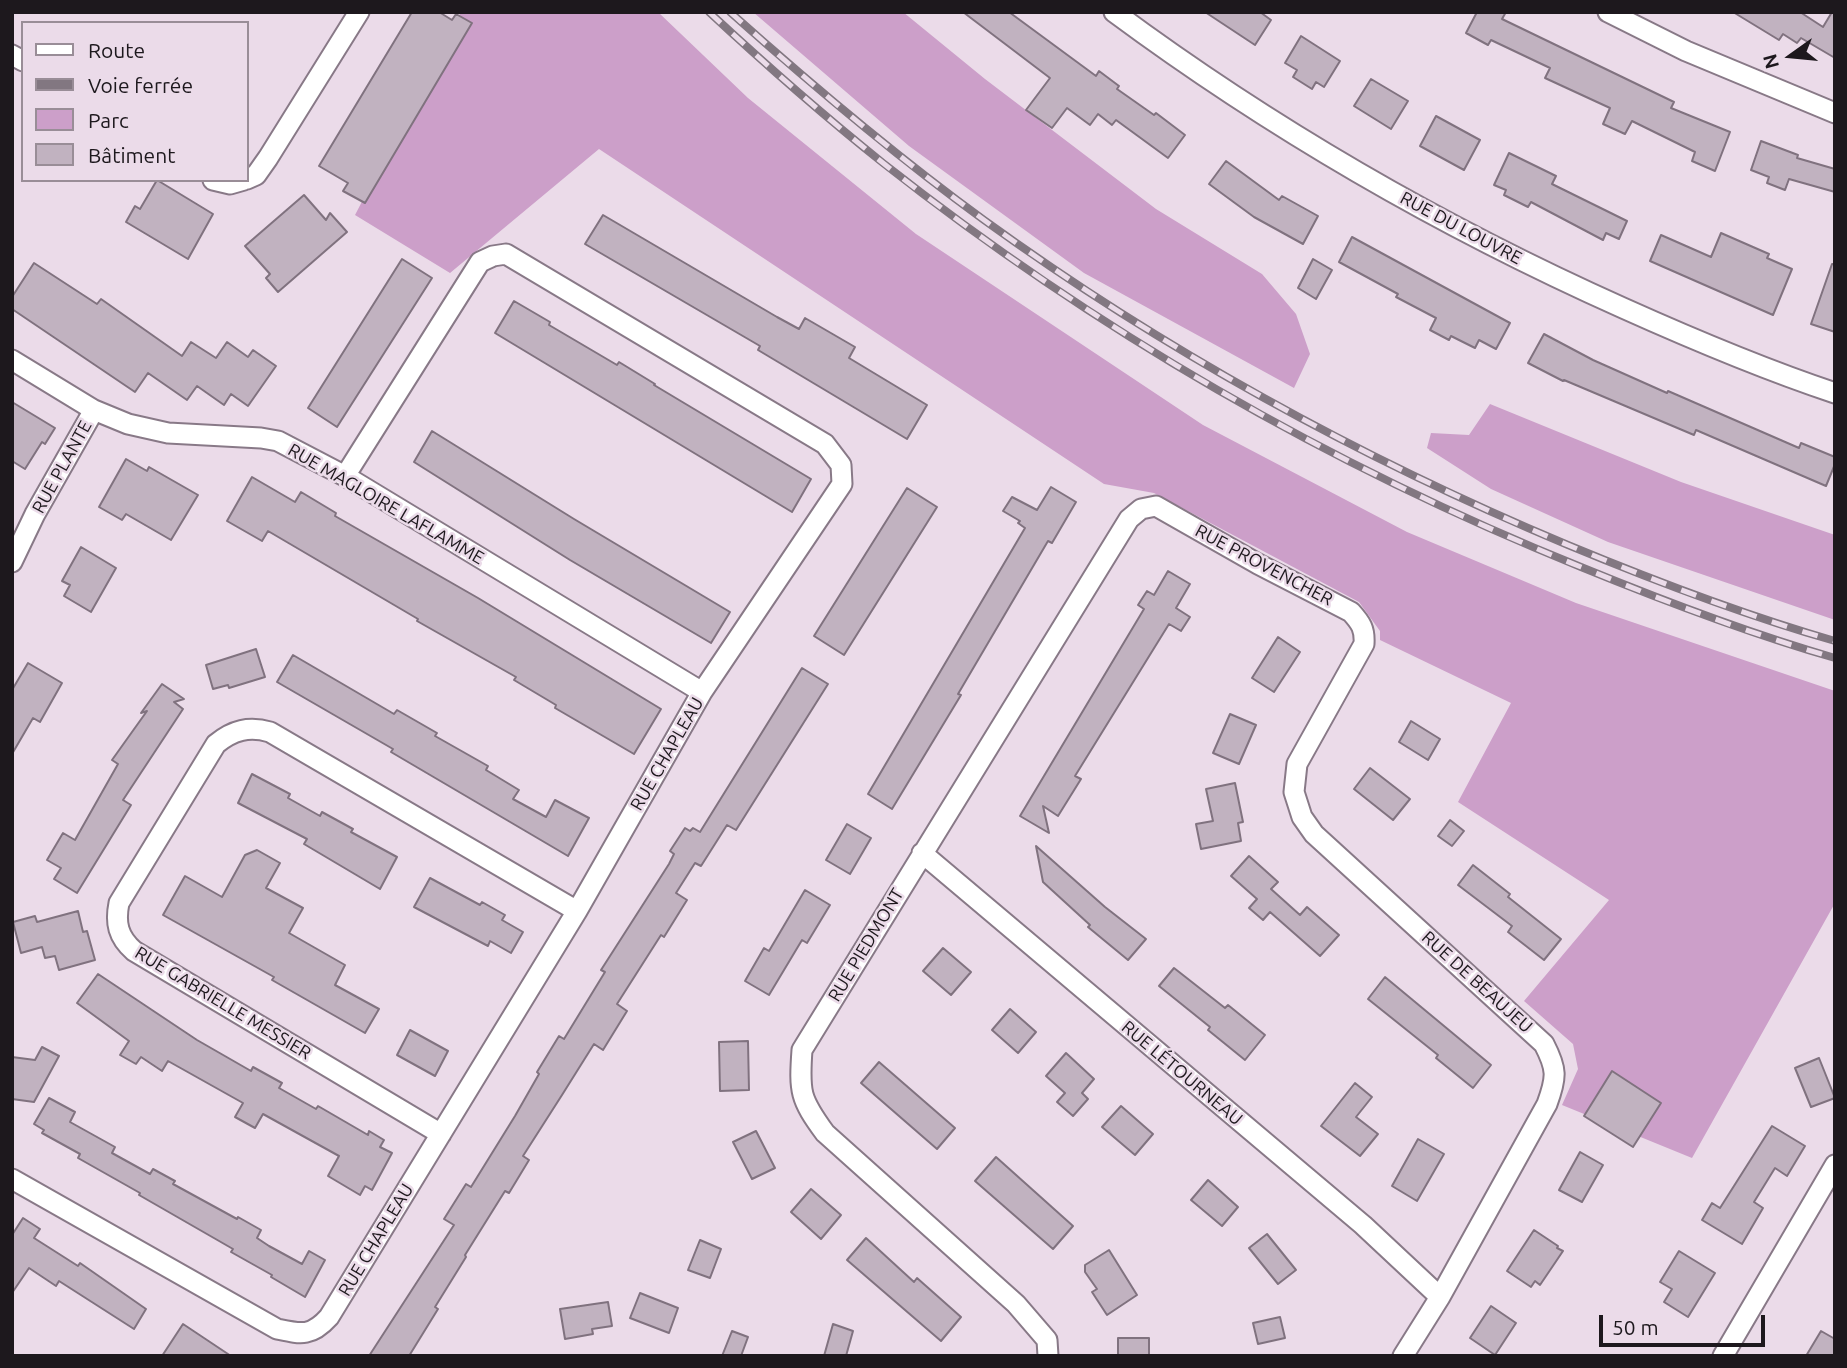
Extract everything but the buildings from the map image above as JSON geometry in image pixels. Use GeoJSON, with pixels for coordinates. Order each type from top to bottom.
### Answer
{"type":"FeatureCollection","features":[{"type":"Feature","properties":{"kind":"street"},"geometry":{"type":"LineString","coordinates":[[248,179],[256,175],[268,158],[359,12]]}},
{"type":"Feature","properties":{"kind":"street","name":"RUE DU LOUVRE"},"geometry":{"type":"LineString","coordinates":[[1114,12],[1207,78],[1338,161],[1475,237],[1655,322],[1835,393]]}},
{"type":"Feature","properties":{"kind":"street"},"geometry":{"type":"LineString","coordinates":[[1608,12],[1686,51],[1835,113]]}},
{"type":"Feature","properties":{"kind":"street","name":"RUE CHAPLEAU"},"geometry":{"type":"LineString","coordinates":[[12,1179],[277,1329],[301,1334],[318,1329],[329,1317],[577,911],[702,692],[842,484],[841,465],[825,444],[506,254],[480,262],[345,476]]}},
{"type":"Feature","properties":{"kind":"street","name":"RUE MAGLOIRE LAFLAMME"},"geometry":{"type":"LineString","coordinates":[[12,360],[94,410],[145,429],[278,441],[345,476],[702,692]]}},
{"type":"Feature","properties":{"kind":"street","name":"RUE PLANTE"},"geometry":{"type":"LineString","coordinates":[[12,562],[35,514],[94,410]]}},
{"type":"Feature","properties":{"kind":"street","name":"RUE PROVENCHER"},"geometry":{"type":"LineString","coordinates":[[1156,506],[1258,564],[1351,612],[1365,631]]}},
{"type":"Feature","properties":{"kind":"street","name":"RUE PIEDMONT"},"geometry":{"type":"LineString","coordinates":[[1048,1356],[1047,1340],[1016,1304],[825,1133],[806,1107],[799,1084],[802,1049],[1129,519],[1141,509],[1156,506]]}},
{"type":"Feature","properties":{"kind":"street","name":"RUE DE BEAUJEU"},"geometry":{"type":"LineString","coordinates":[[1365,631],[1364,644],[1297,764],[1294,792],[1302,817],[1314,834],[1544,1044],[1554,1063],[1555,1083],[1547,1104],[1440,1297],[1403,1356]]}},
{"type":"Feature","properties":{"kind":"street","name":"RUE GABRIELLE MESSIER"},"geometry":{"type":"LineString","coordinates":[[441,1134],[146,958],[124,942],[116,917],[119,903],[195,778],[216,744],[229,734],[258,729],[270,732],[577,911]]}},
{"type":"Feature","properties":{"kind":"street","name":"RUE LÉTOURNEAU"},"geometry":{"type":"LineString","coordinates":[[922,853],[1363,1225],[1440,1297]]}},
{"type":"Feature","properties":{"kind":"street"},"geometry":{"type":"LineString","coordinates":[[1723,1356],[1835,1165]]}},
{"type":"Feature","properties":{"kind":"green space"},"geometry":{"type":"Polygon","coordinates":[[[461,12],[658,12],[748,98],[916,234],[1203,425],[1407,532],[1576,603],[1835,691],[1835,903],[1692,1158],[1562,1105],[1578,1069],[1573,1044],[1524,1001],[1609,900],[1458,802],[1511,703],[1380,640],[1380,631],[1359,602],[1154,493],[1104,484],[599,149],[450,273],[355,215],[461,12]]]}},
{"type":"Feature","properties":{"kind":"green space"},"geometry":{"type":"Polygon","coordinates":[[[753,12],[903,12],[985,79],[1156,209],[1262,274],[1296,314],[1310,354],[1294,388],[1084,273],[909,146],[753,12]]]}},
{"type":"Feature","properties":{"kind":"green space"},"geometry":{"type":"Polygon","coordinates":[[[1490,404],[1681,482],[1835,535],[1835,620],[1608,542],[1491,489],[1427,448],[1431,433],[1469,435],[1490,404]]]}},
{"type":"Feature","properties":{"kind":"railway"},"geometry":{"type":"LineString","coordinates":[[709,12],[838,126],[964,224],[1131,338],[1218,390],[1396,485],[1488,527],[1675,604],[1835,658]]}},
{"type":"Feature","properties":{"kind":"railway"},"geometry":{"type":"LineString","coordinates":[[730,12],[855,119],[984,220],[1053,268],[1194,358],[1340,439],[1491,512],[1700,597],[1835,641]]}}]}
